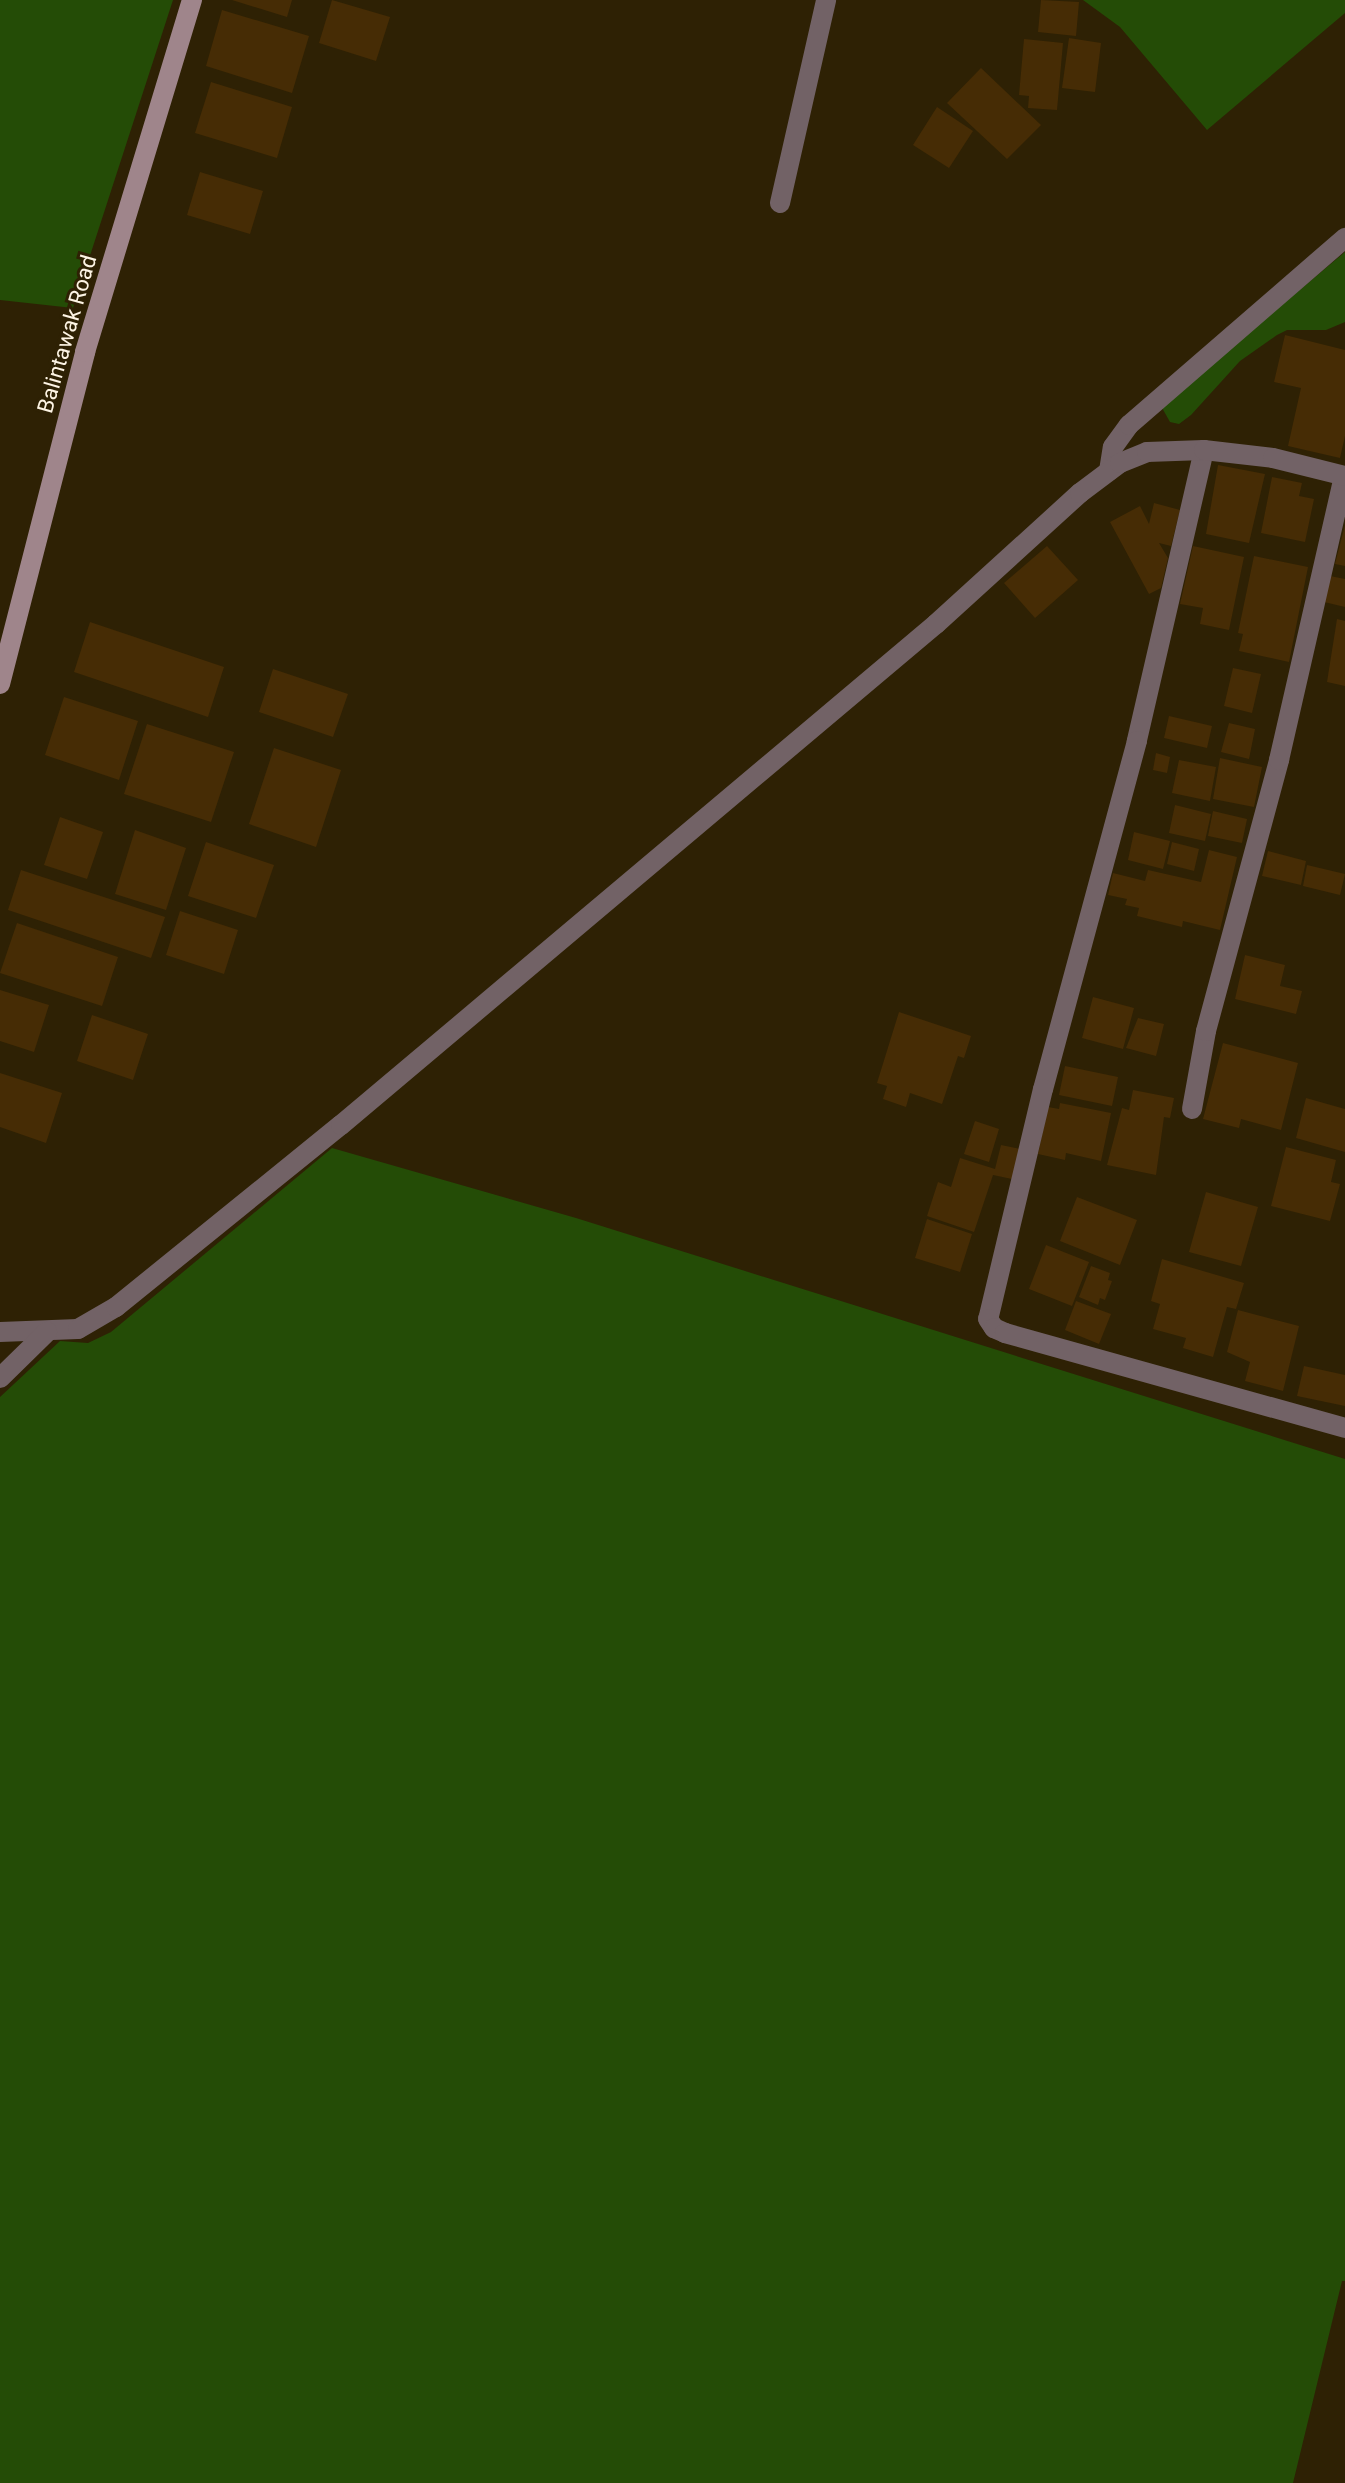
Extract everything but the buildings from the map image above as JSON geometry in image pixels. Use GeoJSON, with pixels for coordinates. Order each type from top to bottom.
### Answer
{"type":"FeatureCollection","features":[{"type":"Feature","properties":{"kind":"street","name":"Balintawak Road"},"geometry":{"type":"LineString","coordinates":[[0,684],[85,352],[192,0]]}},
{"type":"Feature","properties":{"kind":"street"},"geometry":{"type":"LineString","coordinates":[[780,203],[826,0]]}},
{"type":"Feature","properties":{"kind":"street"},"geometry":{"type":"LineString","coordinates":[[1109,471],[1113,447],[1129,425],[1345,238]]}},
{"type":"Feature","properties":{"kind":"street"},"geometry":{"type":"LineString","coordinates":[[1204,450],[1137,741],[1043,1089],[988,1319],[994,1328],[1005,1333],[1345,1428]]}},
{"type":"Feature","properties":{"kind":"street"},"geometry":{"type":"LineString","coordinates":[[0,1332],[72,1330],[93,1323],[152,1279],[341,1125],[924,634],[1109,471],[1131,457],[1147,452],[1204,450],[1273,458],[1345,476],[1279,760],[1206,1031],[1192,1109]]}},
{"type":"Feature","properties":{"kind":"street"},"geometry":{"type":"LineString","coordinates":[[0,1378],[47,1332]]}},
{"type":"Feature","properties":{"kind":"green space"},"geometry":{"type":"Polygon","coordinates":[[[0,0],[173,0],[73,308],[0,300],[0,0]]]}},
{"type":"Feature","properties":{"kind":"green space"},"geometry":{"type":"Polygon","coordinates":[[[1083,0],[1345,0],[1345,13],[1207,130],[1120,27],[1083,0]]]}},
{"type":"Feature","properties":{"kind":"green space"},"geometry":{"type":"Polygon","coordinates":[[[1345,252],[1345,322],[1326,330],[1287,330],[1277,335],[1240,361],[1191,415],[1179,424],[1170,422],[1161,406],[1345,252]]]}},
{"type":"Feature","properties":{"kind":"green space"},"geometry":{"type":"Polygon","coordinates":[[[332,1148],[576,1218],[1345,1459],[1345,2281],[1342,2281],[1293,2483],[0,2483],[0,1397],[60,1341],[88,1343],[111,1332],[332,1148]]]}}]}
